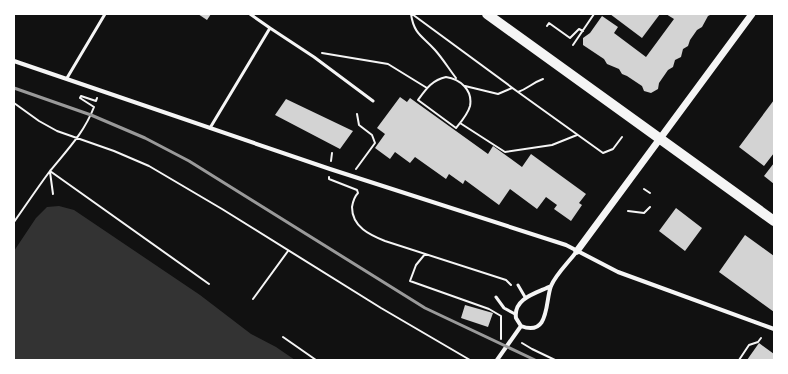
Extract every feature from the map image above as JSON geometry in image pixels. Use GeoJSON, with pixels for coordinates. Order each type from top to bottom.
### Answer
{"type":"FeatureCollection","features":[{"type":"Feature","properties":{"kind":"main road"},"geometry":{"type":"LineString","coordinates":[[487,14],[774,221]]}},
{"type":"Feature","properties":{"kind":"street"},"geometry":{"type":"LineString","coordinates":[[521,326],[534,327],[544,318],[548,310],[551,286],[752,14]]}},
{"type":"Feature","properties":{"kind":"street"},"geometry":{"type":"LineString","coordinates":[[14,61],[67,78],[100,92],[330,169],[566,245],[618,272],[774,329]]}},
{"type":"Feature","properties":{"kind":"street"},"geometry":{"type":"LineString","coordinates":[[521,326],[515,314],[517,306],[525,297],[551,286]]}},
{"type":"Feature","properties":{"kind":"street"},"geometry":{"type":"LineString","coordinates":[[497,360],[521,326]]}},
{"type":"Feature","properties":{"kind":"lane"},"geometry":{"type":"LineString","coordinates":[[67,78],[105,14]]}},
{"type":"Feature","properties":{"kind":"lane"},"geometry":{"type":"LineString","coordinates":[[250,14],[314,57],[373,101]]}},
{"type":"Feature","properties":{"kind":"lane"},"geometry":{"type":"LineString","coordinates":[[210,128],[270,28]]}},
{"type":"Feature","properties":{"kind":"lane"},"geometry":{"type":"LineString","coordinates":[[518,286],[525,297]]}},
{"type":"Feature","properties":{"kind":"lane"},"geometry":{"type":"LineString","coordinates":[[496,297],[504,308],[515,314]]}},
{"type":"Feature","properties":{"kind":"path"},"geometry":{"type":"LineString","coordinates":[[412,14],[412,23],[418,34],[434,48],[464,86],[469,96],[470,106],[456,128],[418,100],[427,88],[440,78],[446,77],[457,79]]}},
{"type":"Feature","properties":{"kind":"path"},"geometry":{"type":"LineString","coordinates":[[412,14],[603,153],[613,149],[622,137]]}},
{"type":"Feature","properties":{"kind":"path"},"geometry":{"type":"LineString","coordinates":[[573,45],[594,14]]}},
{"type":"Feature","properties":{"kind":"path"},"geometry":{"type":"LineString","coordinates":[[547,26],[549,23],[570,38],[579,28],[583,31]]}},
{"type":"Feature","properties":{"kind":"path"},"geometry":{"type":"LineString","coordinates":[[314,57],[322,53],[388,64],[427,88]]}},
{"type":"Feature","properties":{"kind":"path"},"geometry":{"type":"LineString","coordinates":[[518,92],[529,88],[533,82],[543,79]]}},
{"type":"Feature","properties":{"kind":"path"},"geometry":{"type":"LineString","coordinates":[[464,86],[498,94],[512,88]]}},
{"type":"Feature","properties":{"kind":"path"},"geometry":{"type":"LineString","coordinates":[[14,222],[50,171],[78,138],[88,122],[100,92]]}},
{"type":"Feature","properties":{"kind":"path"},"geometry":{"type":"LineString","coordinates":[[94,107],[80,98],[81,96],[96,101]]}},
{"type":"Feature","properties":{"kind":"path"},"geometry":{"type":"LineString","coordinates":[[14,103],[39,121],[57,131],[149,166],[470,360]]}},
{"type":"Feature","properties":{"kind":"path"},"geometry":{"type":"LineString","coordinates":[[352,176],[375,142],[372,135],[359,125],[357,114]]}},
{"type":"Feature","properties":{"kind":"path"},"geometry":{"type":"LineString","coordinates":[[460,123],[505,152],[552,145],[577,135]]}},
{"type":"Feature","properties":{"kind":"path"},"geometry":{"type":"LineString","coordinates":[[332,153],[329,179],[357,190],[358,193],[353,201],[352,211],[355,220],[361,228],[378,238],[506,280],[514,290]]}},
{"type":"Feature","properties":{"kind":"path"},"geometry":{"type":"LineString","coordinates":[[50,171],[53,194]]}},
{"type":"Feature","properties":{"kind":"path"},"geometry":{"type":"LineString","coordinates":[[50,171],[209,284]]}},
{"type":"Feature","properties":{"kind":"path"},"geometry":{"type":"LineString","coordinates":[[644,189],[650,193]]}},
{"type":"Feature","properties":{"kind":"path"},"geometry":{"type":"LineString","coordinates":[[628,211],[644,213],[650,207]]}},
{"type":"Feature","properties":{"kind":"path"},"geometry":{"type":"LineString","coordinates":[[253,299],[288,251]]}},
{"type":"Feature","properties":{"kind":"path"},"geometry":{"type":"LineString","coordinates":[[424,254],[416,265],[410,282],[489,309],[501,316],[501,339]]}},
{"type":"Feature","properties":{"kind":"path"},"geometry":{"type":"LineString","coordinates":[[283,337],[316,360]]}},
{"type":"Feature","properties":{"kind":"path"},"geometry":{"type":"LineString","coordinates":[[739,360],[750,345],[758,342],[761,338]]}},
{"type":"Feature","properties":{"kind":"path"},"geometry":{"type":"LineString","coordinates":[[522,342],[532,350],[554,360]]}},
{"type":"Feature","properties":{"kind":"shaded area"},"geometry":{"type":"Polygon","coordinates":[[[59,206],[74,210],[200,295],[251,334],[276,347],[295,360],[14,360],[14,251],[36,218],[47,207],[59,206]]]}},
{"type":"Feature","properties":{"kind":"building"},"geometry":{"type":"Polygon","coordinates":[[[198,14],[211,14],[207,20],[198,14]]]}},
{"type":"Feature","properties":{"kind":"building"},"geometry":{"type":"Polygon","coordinates":[[[610,14],[660,14],[642,38],[610,14]]]}},
{"type":"Feature","properties":{"kind":"building"},"geometry":{"type":"Polygon","coordinates":[[[666,14],[712,14],[708,16],[702,27],[697,30],[688,46],[683,49],[681,57],[675,60],[673,67],[668,70],[659,83],[658,89],[651,93],[644,91],[642,86],[622,74],[619,69],[607,64],[604,59],[583,45],[583,38],[590,33],[602,16],[618,27],[614,33],[646,57],[674,19],[666,14]]]}},
{"type":"Feature","properties":{"kind":"building"},"geometry":{"type":"Polygon","coordinates":[[[400,97],[407,102],[410,98],[488,154],[493,146],[522,167],[531,154],[586,194],[579,203],[582,205],[571,221],[554,209],[557,205],[546,197],[537,209],[510,189],[499,205],[465,180],[463,184],[449,174],[446,179],[415,157],[410,163],[395,152],[390,159],[375,148],[385,134],[377,128],[400,97]]]}},
{"type":"Feature","properties":{"kind":"building"},"geometry":{"type":"Polygon","coordinates":[[[286,99],[353,131],[340,149],[275,115],[286,99]]]}},
{"type":"Feature","properties":{"kind":"building"},"geometry":{"type":"Polygon","coordinates":[[[774,100],[774,153],[764,166],[739,147],[774,100]]]}},
{"type":"Feature","properties":{"kind":"building"},"geometry":{"type":"Polygon","coordinates":[[[774,163],[774,184],[764,176],[774,163]]]}},
{"type":"Feature","properties":{"kind":"building"},"geometry":{"type":"Polygon","coordinates":[[[676,208],[702,228],[685,251],[659,231],[676,208]]]}},
{"type":"Feature","properties":{"kind":"building"},"geometry":{"type":"Polygon","coordinates":[[[745,235],[774,256],[774,312],[719,272],[745,235]]]}},
{"type":"Feature","properties":{"kind":"building"},"geometry":{"type":"Polygon","coordinates":[[[465,305],[493,313],[488,327],[461,318],[465,305]]]}},
{"type":"Feature","properties":{"kind":"building"},"geometry":{"type":"Polygon","coordinates":[[[759,343],[774,354],[774,360],[747,360],[759,343]]]}},
{"type":"Feature","properties":{"kind":"railway"},"geometry":{"type":"LineString","coordinates":[[14,88],[91,115],[145,138],[189,161],[425,308],[535,360]]}}]}
